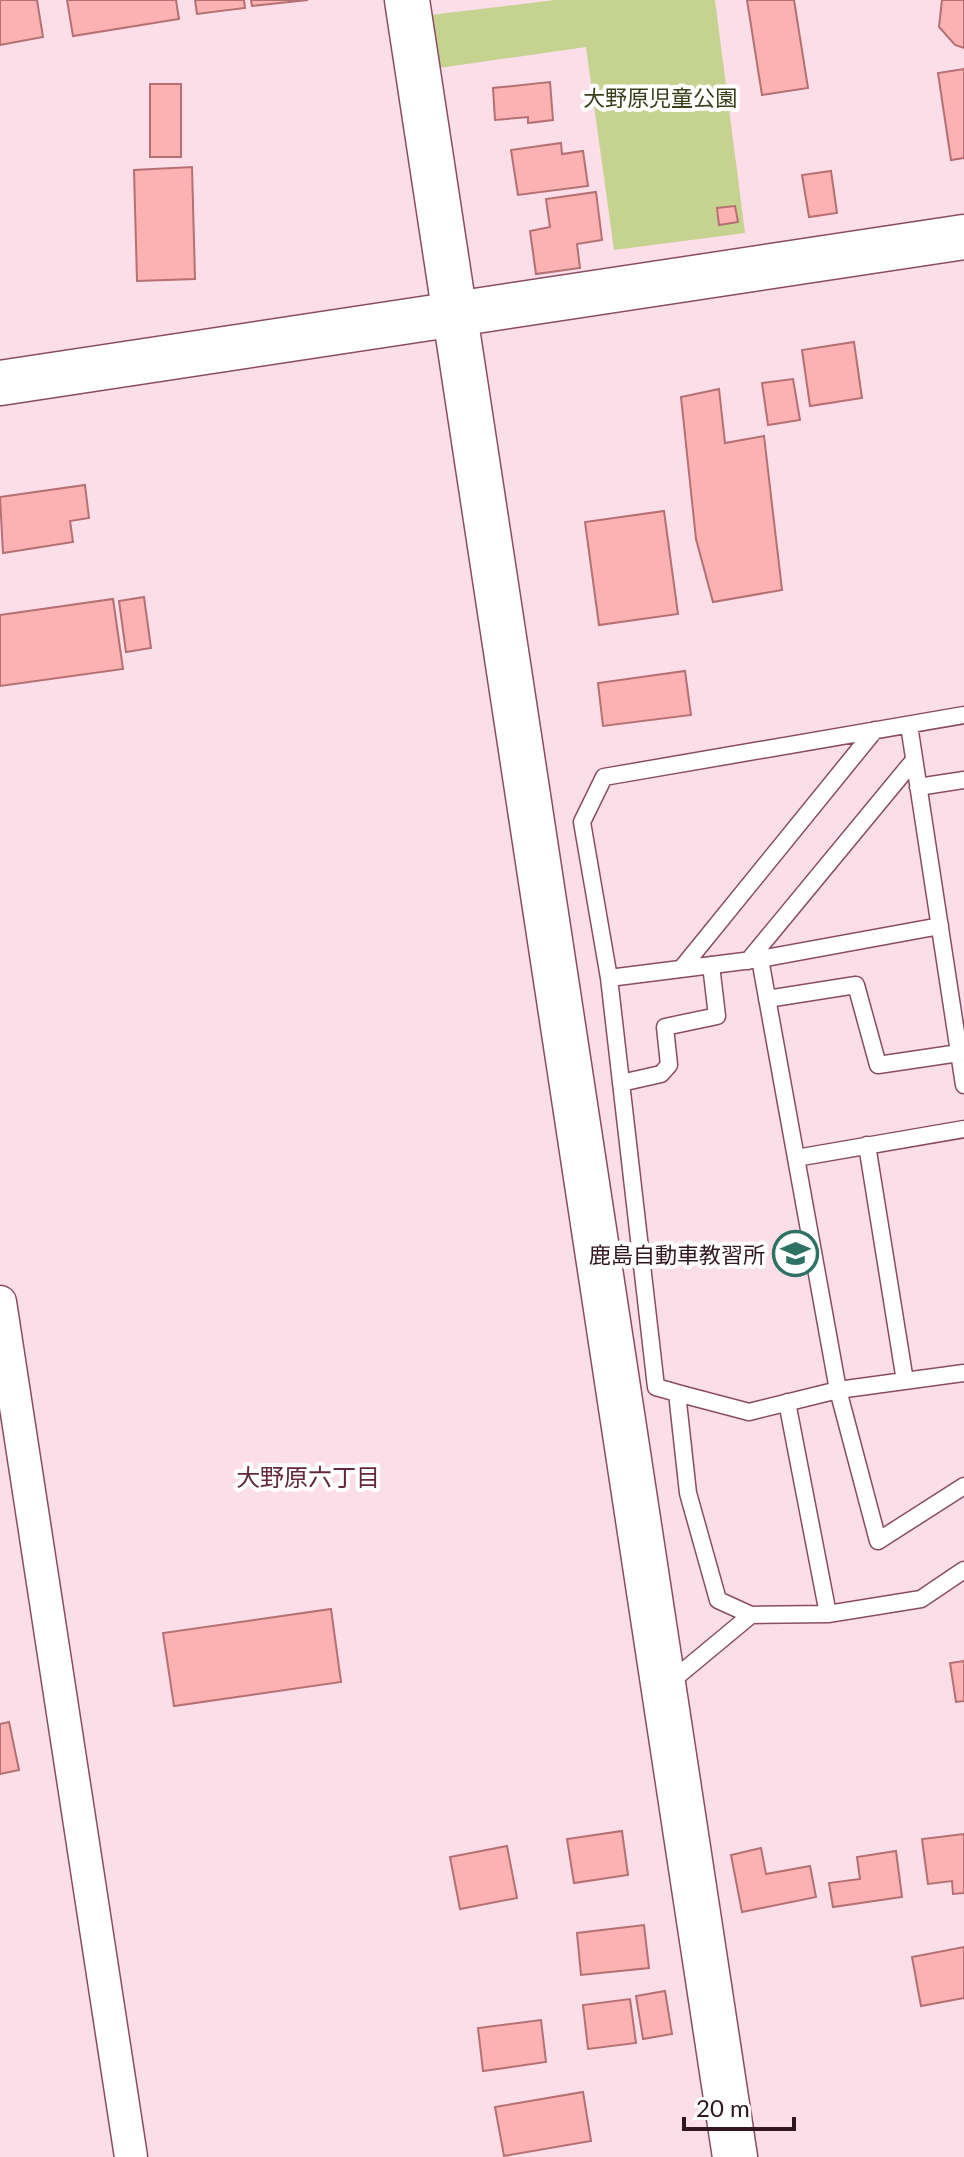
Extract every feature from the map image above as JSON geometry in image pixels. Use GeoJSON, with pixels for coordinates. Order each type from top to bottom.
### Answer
{"type":"FeatureCollection","features":[{"type":"Feature","properties":{"kind":"street"},"geometry":{"type":"LineString","coordinates":[[407,0],[735,2157]]}},
{"type":"Feature","properties":{"kind":"street"},"geometry":{"type":"LineString","coordinates":[[0,383],[964,237]]}},
{"type":"Feature","properties":{"kind":"street"},"geometry":{"type":"LineString","coordinates":[[0,1302],[131,2157]]}},
{"type":"Feature","properties":{"kind":"lane"},"geometry":{"type":"LineString","coordinates":[[964,715],[604,777],[582,822],[609,978],[656,1387],[749,1412],[838,1390],[964,1373]]}},
{"type":"Feature","properties":{"kind":"lane"},"geometry":{"type":"LineString","coordinates":[[909,725],[964,1085]]}},
{"type":"Feature","properties":{"kind":"lane"},"geometry":{"type":"LineString","coordinates":[[681,969],[875,730]]}},
{"type":"Feature","properties":{"kind":"lane"},"geometry":{"type":"LineString","coordinates":[[754,960],[914,760]]}},
{"type":"Feature","properties":{"kind":"lane"},"geometry":{"type":"LineString","coordinates":[[918,787],[964,780]]}},
{"type":"Feature","properties":{"kind":"lane"},"geometry":{"type":"LineString","coordinates":[[609,978],[754,960],[940,926]]}},
{"type":"Feature","properties":{"kind":"lane"},"geometry":{"type":"LineString","coordinates":[[754,960],[767,999],[838,1390],[878,1541],[964,1486]]}},
{"type":"Feature","properties":{"kind":"lane"},"geometry":{"type":"LineString","coordinates":[[621,1083],[661,1074],[669,1065],[665,1027],[717,1016],[711,965]]}},
{"type":"Feature","properties":{"kind":"lane"},"geometry":{"type":"LineString","coordinates":[[767,999],[856,985],[878,1065],[959,1053]]}},
{"type":"Feature","properties":{"kind":"lane"},"geometry":{"type":"LineString","coordinates":[[796,1158],[964,1129]]}},
{"type":"Feature","properties":{"kind":"lane"},"geometry":{"type":"LineString","coordinates":[[867,1145],[905,1381]]}},
{"type":"Feature","properties":{"kind":"lane"},"geometry":{"type":"LineString","coordinates":[[677,1393],[688,1493],[718,1600],[751,1615],[828,1614],[921,1599],[964,1570]]}},
{"type":"Feature","properties":{"kind":"lane"},"geometry":{"type":"LineString","coordinates":[[787,1402],[828,1614]]}},
{"type":"Feature","properties":{"kind":"lane"},"geometry":{"type":"LineString","coordinates":[[664,1687],[751,1615]]}},
{"type":"Feature","properties":{"kind":"green space","name":"大野原児童公園"},"geometry":{"type":"Polygon","coordinates":[[[555,0],[715,0],[745,233],[614,250],[586,47],[439,68],[430,15],[555,0]]]}},
{"type":"Feature","properties":{"kind":"building"},"geometry":{"type":"Polygon","coordinates":[[[0,0],[37,0],[43,37],[0,45],[0,0]]]}},
{"type":"Feature","properties":{"kind":"building"},"geometry":{"type":"Polygon","coordinates":[[[67,0],[176,0],[179,19],[73,36],[67,0]]]}},
{"type":"Feature","properties":{"kind":"building"},"geometry":{"type":"Polygon","coordinates":[[[195,0],[244,0],[245,8],[197,14],[195,0]]]}},
{"type":"Feature","properties":{"kind":"building"},"geometry":{"type":"Polygon","coordinates":[[[251,0],[308,0],[252,6],[251,0]]]}},
{"type":"Feature","properties":{"kind":"building"},"geometry":{"type":"Polygon","coordinates":[[[747,0],[794,0],[808,88],[762,95],[747,0]]]}},
{"type":"Feature","properties":{"kind":"building"},"geometry":{"type":"Polygon","coordinates":[[[942,0],[964,0],[964,48],[955,45],[939,27],[942,0]]]}},
{"type":"Feature","properties":{"kind":"building"},"geometry":{"type":"Polygon","coordinates":[[[964,69],[964,158],[951,160],[938,73],[964,69]]]}},
{"type":"Feature","properties":{"kind":"building"},"geometry":{"type":"Polygon","coordinates":[[[550,82],[553,120],[528,123],[528,117],[495,120],[493,88],[550,82]]]}},
{"type":"Feature","properties":{"kind":"building"},"geometry":{"type":"Polygon","coordinates":[[[150,84],[181,84],[181,157],[150,157],[150,84]]]}},
{"type":"Feature","properties":{"kind":"building"},"geometry":{"type":"Polygon","coordinates":[[[561,143],[562,154],[583,151],[588,186],[518,195],[511,150],[561,143]]]}},
{"type":"Feature","properties":{"kind":"building"},"geometry":{"type":"Polygon","coordinates":[[[192,167],[195,279],[137,281],[134,170],[192,167]]]}},
{"type":"Feature","properties":{"kind":"building"},"geometry":{"type":"Polygon","coordinates":[[[831,171],[837,213],[809,217],[802,175],[831,171]]]}},
{"type":"Feature","properties":{"kind":"building"},"geometry":{"type":"Polygon","coordinates":[[[596,192],[602,240],[577,244],[580,268],[536,274],[530,231],[550,227],[546,199],[596,192]]]}},
{"type":"Feature","properties":{"kind":"building"},"geometry":{"type":"Polygon","coordinates":[[[735,206],[738,222],[719,225],[717,208],[735,206]]]}},
{"type":"Feature","properties":{"kind":"building"},"geometry":{"type":"Polygon","coordinates":[[[854,342],[862,398],[810,406],[802,350],[854,342]]]}},
{"type":"Feature","properties":{"kind":"building"},"geometry":{"type":"Polygon","coordinates":[[[793,379],[800,420],[768,425],[762,383],[793,379]]]}},
{"type":"Feature","properties":{"kind":"building"},"geometry":{"type":"Polygon","coordinates":[[[719,389],[725,443],[764,436],[782,590],[713,602],[696,539],[681,397],[719,389]]]}},
{"type":"Feature","properties":{"kind":"building"},"geometry":{"type":"Polygon","coordinates":[[[85,485],[89,518],[70,521],[73,542],[3,553],[0,497],[85,485]]]}},
{"type":"Feature","properties":{"kind":"building"},"geometry":{"type":"Polygon","coordinates":[[[664,511],[678,614],[599,625],[585,522],[664,511]]]}},
{"type":"Feature","properties":{"kind":"building"},"geometry":{"type":"Polygon","coordinates":[[[144,597],[151,648],[126,652],[119,601],[144,597]]]}},
{"type":"Feature","properties":{"kind":"building"},"geometry":{"type":"Polygon","coordinates":[[[113,599],[123,669],[0,686],[0,615],[113,599]]]}},
{"type":"Feature","properties":{"kind":"building"},"geometry":{"type":"Polygon","coordinates":[[[685,671],[691,715],[603,726],[598,683],[685,671]]]}},
{"type":"Feature","properties":{"kind":"building"},"geometry":{"type":"Polygon","coordinates":[[[331,1609],[341,1682],[174,1706],[163,1633],[331,1609]]]}},
{"type":"Feature","properties":{"kind":"building"},"geometry":{"type":"Polygon","coordinates":[[[964,1661],[964,1701],[956,1702],[950,1663],[964,1661]]]}},
{"type":"Feature","properties":{"kind":"building"},"geometry":{"type":"Polygon","coordinates":[[[9,1722],[19,1770],[0,1774],[0,1724],[9,1722]]]}},
{"type":"Feature","properties":{"kind":"building"},"geometry":{"type":"Polygon","coordinates":[[[622,1831],[628,1875],[574,1883],[567,1839],[622,1831]]]}},
{"type":"Feature","properties":{"kind":"building"},"geometry":{"type":"Polygon","coordinates":[[[964,1834],[964,1893],[953,1894],[952,1881],[928,1884],[922,1839],[964,1834]]]}},
{"type":"Feature","properties":{"kind":"building"},"geometry":{"type":"Polygon","coordinates":[[[507,1846],[517,1898],[460,1909],[450,1857],[507,1846]]]}},
{"type":"Feature","properties":{"kind":"building"},"geometry":{"type":"Polygon","coordinates":[[[761,1848],[766,1874],[810,1866],[816,1897],[742,1912],[731,1855],[761,1848]]]}},
{"type":"Feature","properties":{"kind":"building"},"geometry":{"type":"Polygon","coordinates":[[[896,1851],[902,1897],[833,1907],[829,1883],[860,1879],[857,1857],[896,1851]]]}},
{"type":"Feature","properties":{"kind":"building"},"geometry":{"type":"Polygon","coordinates":[[[644,1925],[649,1968],[581,1975],[577,1933],[644,1925]]]}},
{"type":"Feature","properties":{"kind":"building"},"geometry":{"type":"Polygon","coordinates":[[[964,1947],[964,1998],[921,2006],[912,1957],[964,1947]]]}},
{"type":"Feature","properties":{"kind":"building"},"geometry":{"type":"Polygon","coordinates":[[[665,1991],[672,2034],[643,2039],[636,1996],[665,1991]]]}},
{"type":"Feature","properties":{"kind":"building"},"geometry":{"type":"Polygon","coordinates":[[[630,1999],[636,2043],[588,2049],[583,2005],[630,1999]]]}},
{"type":"Feature","properties":{"kind":"building"},"geometry":{"type":"Polygon","coordinates":[[[541,2020],[546,2062],[483,2071],[478,2028],[541,2020]]]}},
{"type":"Feature","properties":{"kind":"building"},"geometry":{"type":"Polygon","coordinates":[[[583,2092],[591,2141],[504,2156],[495,2107],[583,2092]]]}},
{"type":"Feature","properties":{"kind":"place","name":"鹿島自動車教習所"},"geometry":{"type":"Point","coordinates":[796,1254]}},
{"type":"Feature","properties":{"kind":"district","name":"大野原六丁目"},"geometry":{"type":"Point","coordinates":[308,1476]}}]}
